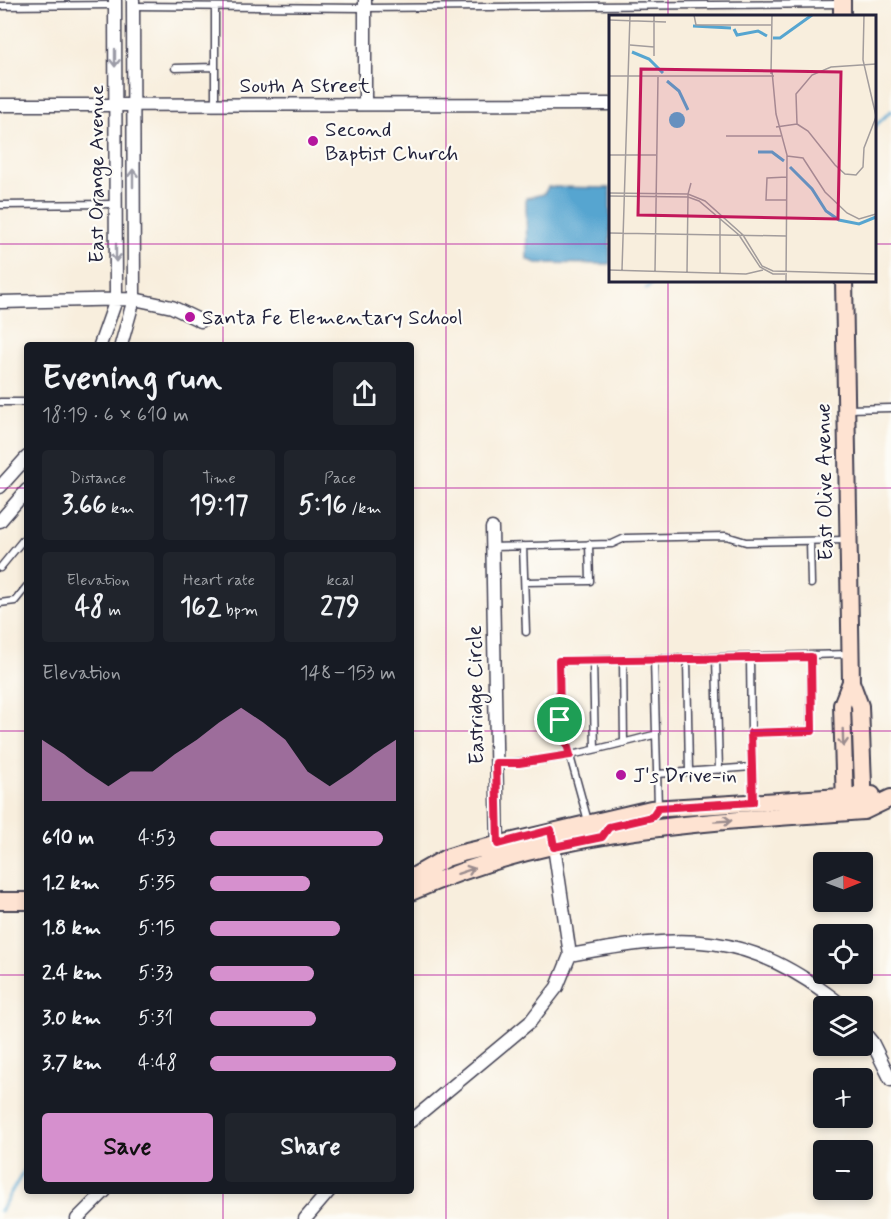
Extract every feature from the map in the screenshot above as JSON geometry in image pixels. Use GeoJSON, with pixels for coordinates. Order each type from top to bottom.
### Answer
{"type":"FeatureCollection","features":[{"type":"Feature","properties":{"kind":"main road","name":"East Olive Avenue"},"geometry":{"type":"LineString","coordinates":[[843,282],[851,682],[860,706],[864,803]]}},
{"type":"Feature","properties":{"kind":"main road","name":"East Olive Avenue"},"geometry":{"type":"LineString","coordinates":[[845,804],[842,705],[851,682]]}},
{"type":"Feature","properties":{"kind":"main road"},"geometry":{"type":"LineString","coordinates":[[553,839],[602,837],[680,824],[891,798]]}},
{"type":"Feature","properties":{"kind":"main road"},"geometry":{"type":"LineString","coordinates":[[414,876],[446,858],[498,853],[553,839],[588,822],[658,808],[753,802],[845,804]]}},
{"type":"Feature","properties":{"kind":"main road"},"geometry":{"type":"LineString","coordinates":[[602,837],[609,827],[652,817],[658,808]]}},
{"type":"Feature","properties":{"kind":"main road"},"geometry":{"type":"LineString","coordinates":[[414,891],[498,853]]}},
{"type":"Feature","properties":{"kind":"main road"},"geometry":{"type":"LineString","coordinates":[[0,901],[24,901]]}},
{"type":"Feature","properties":{"kind":"street","name":"East Orange Avenue"},"geometry":{"type":"LineString","coordinates":[[101,342],[116,300],[115,3]]}},
{"type":"Feature","properties":{"kind":"street","name":"East Orange Avenue"},"geometry":{"type":"LineString","coordinates":[[122,342],[134,299],[133,3]]}},
{"type":"Feature","properties":{"kind":"street"},"geometry":{"type":"LineString","coordinates":[[365,4],[365,104]]}},
{"type":"Feature","properties":{"kind":"street","name":"South A Street"},"geometry":{"type":"LineString","coordinates":[[0,105],[609,104]]}},
{"type":"Feature","properties":{"kind":"street"},"geometry":{"type":"LineString","coordinates":[[0,302],[134,299],[172,307],[201,321]]}},
{"type":"Feature","properties":{"kind":"street"},"geometry":{"type":"LineString","coordinates":[[0,487],[24,460]]}},
{"type":"Feature","properties":{"kind":"street"},"geometry":{"type":"LineString","coordinates":[[0,521],[24,493]]}},
{"type":"Feature","properties":{"kind":"street","name":"Eastridge Circle"},"geometry":{"type":"LineString","coordinates":[[492,528],[498,853]]}},
{"type":"Feature","properties":{"kind":"street"},"geometry":{"type":"LineString","coordinates":[[414,1119],[530,1022],[557,987],[570,955],[553,839]]}},
{"type":"Feature","properties":{"kind":"street"},"geometry":{"type":"LineString","coordinates":[[570,955],[628,944],[718,942],[752,951],[797,972],[829,996]]}},
{"type":"Feature","properties":{"kind":"street"},"geometry":{"type":"LineString","coordinates":[[873,1044],[891,1080]]}},
{"type":"Feature","properties":{"kind":"street"},"geometry":{"type":"LineString","coordinates":[[77,1219],[102,1194]]}},
{"type":"Feature","properties":{"kind":"street"},"geometry":{"type":"LineString","coordinates":[[305,1219],[326,1194]]}},
{"type":"Feature","properties":{"kind":"lane"},"geometry":{"type":"LineString","coordinates":[[0,6],[115,3]]}},
{"type":"Feature","properties":{"kind":"lane"},"geometry":{"type":"LineString","coordinates":[[133,3],[195,3],[215,7],[223,3],[842,7]]}},
{"type":"Feature","properties":{"kind":"lane"},"geometry":{"type":"LineString","coordinates":[[215,7],[215,105]]}},
{"type":"Feature","properties":{"kind":"lane"},"geometry":{"type":"LineString","coordinates":[[175,68],[215,67]]}},
{"type":"Feature","properties":{"kind":"lane"},"geometry":{"type":"LineString","coordinates":[[0,205],[116,204]]}},
{"type":"Feature","properties":{"kind":"lane"},"geometry":{"type":"LineString","coordinates":[[0,402],[24,402]]}},
{"type":"Feature","properties":{"kind":"lane"},"geometry":{"type":"LineString","coordinates":[[845,409],[891,408]]}},
{"type":"Feature","properties":{"kind":"lane"},"geometry":{"type":"LineString","coordinates":[[492,547],[612,544],[626,538],[648,537],[726,536],[746,542],[848,540]]}},
{"type":"Feature","properties":{"kind":"lane"},"geometry":{"type":"LineString","coordinates":[[0,568],[24,540]]}},
{"type":"Feature","properties":{"kind":"lane"},"geometry":{"type":"LineString","coordinates":[[810,541],[811,584]]}},
{"type":"Feature","properties":{"kind":"lane"},"geometry":{"type":"LineString","coordinates":[[525,582],[590,581],[589,544]]}},
{"type":"Feature","properties":{"kind":"lane"},"geometry":{"type":"LineString","coordinates":[[523,546],[526,632]]}},
{"type":"Feature","properties":{"kind":"lane"},"geometry":{"type":"LineString","coordinates":[[0,603],[15,601],[24,590]]}},
{"type":"Feature","properties":{"kind":"lane"},"geometry":{"type":"LineString","coordinates":[[588,822],[560,720],[559,661],[811,657],[851,654]]}},
{"type":"Feature","properties":{"kind":"lane"},"geometry":{"type":"LineString","coordinates":[[751,733],[812,731],[811,657]]}},
{"type":"Feature","properties":{"kind":"lane"},"geometry":{"type":"LineString","coordinates":[[687,658],[689,772]]}},
{"type":"Feature","properties":{"kind":"lane"},"geometry":{"type":"LineString","coordinates":[[716,658],[719,770]]}},
{"type":"Feature","properties":{"kind":"lane"},"geometry":{"type":"LineString","coordinates":[[750,658],[753,802]]}},
{"type":"Feature","properties":{"kind":"lane"},"geometry":{"type":"LineString","coordinates":[[654,659],[654,735],[658,808]]}},
{"type":"Feature","properties":{"kind":"lane"},"geometry":{"type":"LineString","coordinates":[[593,660],[595,749]]}},
{"type":"Feature","properties":{"kind":"lane"},"geometry":{"type":"LineString","coordinates":[[623,660],[624,743]]}},
{"type":"Feature","properties":{"kind":"lane"},"geometry":{"type":"LineString","coordinates":[[496,763],[519,763],[570,755],[654,735]]}},
{"type":"Feature","properties":{"kind":"lane"},"geometry":{"type":"LineString","coordinates":[[657,774],[752,767]]}},
{"type":"Feature","properties":{"kind":"water"},"geometry":{"type":"Polygon","coordinates":[[[548,187],[609,188],[609,264],[536,263],[527,259],[526,198],[544,194],[548,187]]]}},
{"type":"Feature","properties":{"kind":"waterway"},"geometry":{"type":"LineString","coordinates":[[876,125],[891,111]]}},
{"type":"Feature","properties":{"kind":"waterway"},"geometry":{"type":"LineString","coordinates":[[646,289],[654,282]]}},
{"type":"Feature","properties":{"kind":"waterway"},"geometry":{"type":"LineString","coordinates":[[0,1211],[24,1171]]}},
{"type":"Feature","properties":{"kind":"place","name":"Second Baptist Church"},"geometry":{"type":"Point","coordinates":[313,141]}},
{"type":"Feature","properties":{"kind":"place","name":"Santa Fe Elementary School"},"geometry":{"type":"Point","coordinates":[190,317]}},
{"type":"Feature","properties":{"kind":"place","name":"J's Drive-in"},"geometry":{"type":"Point","coordinates":[621,775]}},
{"type":"Feature","properties":{"kind":"route"},"geometry":{"type":"LineString","coordinates":[[811,657],[812,731],[751,733],[753,802],[658,808],[655,814],[648,819],[609,827],[602,837],[554,847],[551,830],[498,844],[496,763],[519,763],[570,755],[560,720],[559,661],[811,657]]}}]}
